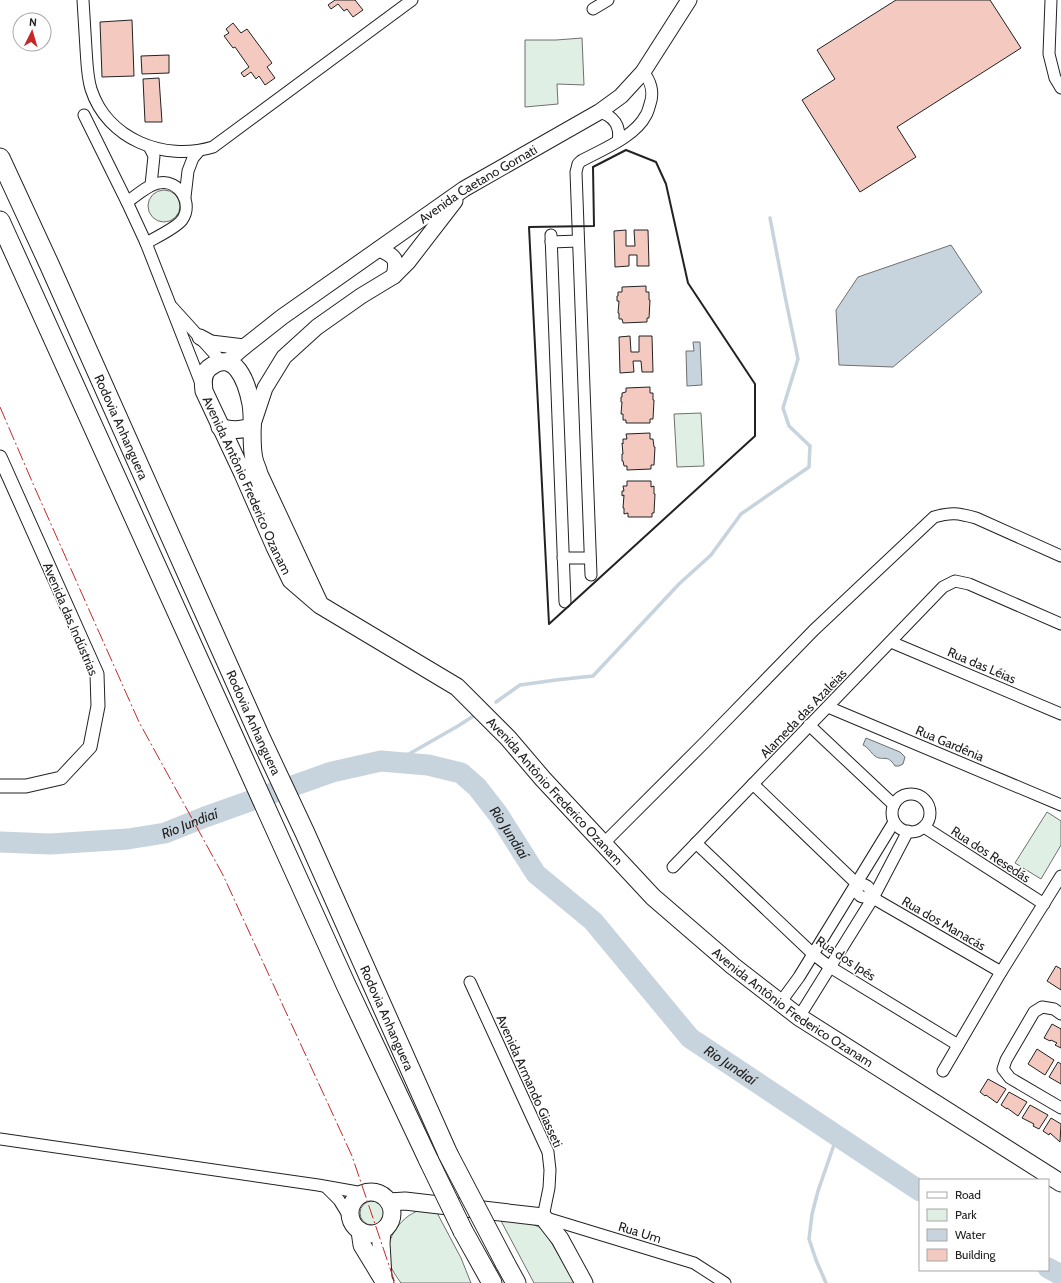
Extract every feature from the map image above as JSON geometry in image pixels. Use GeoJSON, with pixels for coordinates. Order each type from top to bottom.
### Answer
{"type":"FeatureCollection","features":[{"type":"Feature","properties":{"kind":"highway","name":"Rodovia Anhanguera"},"geometry":{"type":"LineString","coordinates":[[0,158],[49,264],[260,738],[305,833],[448,1154],[516,1283]]}},
{"type":"Feature","properties":{"kind":"highway","name":"Rodovia Anhanguera"},"geometry":{"type":"LineString","coordinates":[[0,221],[346,985],[463,1231],[492,1283]]}},
{"type":"Feature","properties":{"kind":"highway"},"geometry":{"type":"LineString","coordinates":[[463,1231],[480,1283]]}},
{"type":"Feature","properties":{"kind":"main road","name":"Avenida Caetano Gornati"},"geometry":{"type":"LineString","coordinates":[[224,361],[282,317],[464,189],[599,112],[621,96],[643,72],[689,0]]}},
{"type":"Feature","properties":{"kind":"main road"},"geometry":{"type":"LineString","coordinates":[[252,427],[265,388],[284,357],[327,320],[361,296],[394,276],[408,262],[464,189]]}},
{"type":"Feature","properties":{"kind":"main road"},"geometry":{"type":"LineString","coordinates":[[379,249],[390,254],[394,258],[396,266],[394,276]]}},
{"type":"Feature","properties":{"kind":"main road"},"geometry":{"type":"LineString","coordinates":[[200,337],[211,343],[244,347]]}},
{"type":"Feature","properties":{"kind":"main road"},"geometry":{"type":"LineString","coordinates":[[204,391],[203,379],[207,370],[214,365],[224,361],[232,364],[239,370],[245,382],[251,404],[254,459],[259,474],[320,605]]}},
{"type":"Feature","properties":{"kind":"main road","name":"Avenida Antônio Frederico Ozanam"},"geometry":{"type":"LineString","coordinates":[[204,391],[291,580],[320,605],[457,687],[508,738],[548,784],[653,897],[733,966],[780,1003],[799,1017],[1061,1182]]}},
{"type":"Feature","properties":{"kind":"main road"},"geometry":{"type":"LineString","coordinates":[[220,427],[237,431],[252,427]]}},
{"type":"Feature","properties":{"kind":"main road"},"geometry":{"type":"LineString","coordinates":[[256,505],[263,508],[272,505],[273,503]]}},
{"type":"Feature","properties":{"kind":"main road"},"geometry":{"type":"LineString","coordinates":[[375,1192],[381,1194],[390,1202],[392,1208],[381,1243],[384,1281],[362,1245],[350,1210],[352,1203],[363,1193],[375,1192]]}},
{"type":"Feature","properties":{"kind":"main road"},"geometry":{"type":"LineString","coordinates":[[390,1202],[405,1201],[543,1217],[560,1239],[584,1283]]}},
{"type":"Feature","properties":{"kind":"main road"},"geometry":{"type":"LineString","coordinates":[[355,1225],[367,1234],[375,1234],[408,1210],[423,1204]]}},
{"type":"Feature","properties":{"kind":"street"},"geometry":{"type":"LineString","coordinates":[[83,0],[87,71],[90,88],[97,104],[113,126],[132,139],[150,148],[174,151],[199,151],[213,147],[412,0]]}},
{"type":"Feature","properties":{"kind":"street"},"geometry":{"type":"LineString","coordinates":[[593,9],[608,0]]}},
{"type":"Feature","properties":{"kind":"street"},"geometry":{"type":"LineString","coordinates":[[1051,0],[1049,54],[1055,78],[1061,88]]}},
{"type":"Feature","properties":{"kind":"street"},"geometry":{"type":"LineString","coordinates":[[591,575],[576,172],[578,164],[581,161],[618,141],[634,130],[645,116],[652,99],[650,81],[643,72]]}},
{"type":"Feature","properties":{"kind":"street"},"geometry":{"type":"LineString","coordinates":[[599,112],[612,117],[616,122],[620,134],[618,141]]}},
{"type":"Feature","properties":{"kind":"street","name":"Avenida Antônio Frederico Ozanam"},"geometry":{"type":"LineString","coordinates":[[84,115],[146,243],[204,391]]}},
{"type":"Feature","properties":{"kind":"street"},"geometry":{"type":"LineString","coordinates":[[150,148],[154,156],[151,185]]}},
{"type":"Feature","properties":{"kind":"street"},"geometry":{"type":"LineString","coordinates":[[185,197],[188,171],[193,158],[199,151]]}},
{"type":"Feature","properties":{"kind":"street"},"geometry":{"type":"LineString","coordinates":[[127,202],[151,185],[158,182],[166,182],[174,185],[185,197],[187,204],[183,220],[146,243]]}},
{"type":"Feature","properties":{"kind":"street"},"geometry":{"type":"LineString","coordinates":[[564,602],[551,239],[578,241]]}},
{"type":"Feature","properties":{"kind":"street","name":"Avenida Antônio Frederico Ozanam"},"geometry":{"type":"LineString","coordinates":[[168,302],[224,361]]}},
{"type":"Feature","properties":{"kind":"street","name":"Avenida das Indústrias"},"geometry":{"type":"LineString","coordinates":[[0,457],[97,674],[98,706],[90,746],[61,778],[26,786],[0,786]]}},
{"type":"Feature","properties":{"kind":"street"},"geometry":{"type":"LineString","coordinates":[[603,844],[706,742],[814,630],[934,517],[946,513],[962,514],[976,518],[1061,556]]}},
{"type":"Feature","properties":{"kind":"street"},"geometry":{"type":"LineString","coordinates":[[563,558],[590,558]]}},
{"type":"Feature","properties":{"kind":"street","name":"Alameda das Azaleias"},"geometry":{"type":"LineString","coordinates":[[673,867],[943,587],[955,582],[969,584],[1061,624]]}},
{"type":"Feature","properties":{"kind":"street","name":"Rua das Léias"},"geometry":{"type":"LineString","coordinates":[[891,642],[1061,714]]}},
{"type":"Feature","properties":{"kind":"street","name":"Rua Gardênia"},"geometry":{"type":"LineString","coordinates":[[828,707],[1061,805]]}},
{"type":"Feature","properties":{"kind":"street"},"geometry":{"type":"LineString","coordinates":[[809,725],[894,805]]}},
{"type":"Feature","properties":{"kind":"street","name":"Rua dos Manacás"},"geometry":{"type":"LineString","coordinates":[[752,784],[857,884],[859,895],[864,898],[873,898],[1001,972]]}},
{"type":"Feature","properties":{"kind":"street"},"geometry":{"type":"LineString","coordinates":[[908,794],[920,796],[928,805],[930,810],[924,827],[914,832],[902,830],[894,822],[892,816],[894,805],[897,800],[908,794]]}},
{"type":"Feature","properties":{"kind":"street"},"geometry":{"type":"LineString","coordinates":[[780,1003],[813,954],[894,822]]}},
{"type":"Feature","properties":{"kind":"street","name":"Rua dos Resedás"},"geometry":{"type":"LineString","coordinates":[[924,827],[1044,904]]}},
{"type":"Feature","properties":{"kind":"street"},"geometry":{"type":"LineString","coordinates":[[799,1017],[873,898],[908,831]]}},
{"type":"Feature","properties":{"kind":"street","name":"Rua dos Ipês"},"geometry":{"type":"LineString","coordinates":[[696,843],[813,954],[958,1045]]}},
{"type":"Feature","properties":{"kind":"street"},"geometry":{"type":"LineString","coordinates":[[943,1071],[1001,972],[1061,876]]}},
{"type":"Feature","properties":{"kind":"street","name":"Avenida Armando Giasseti"},"geometry":{"type":"LineString","coordinates":[[470,982],[548,1152],[550,1170],[549,1188],[543,1217]]}},
{"type":"Feature","properties":{"kind":"street"},"geometry":{"type":"LineString","coordinates":[[1061,1014],[1054,1009],[1042,1007],[1034,1012],[1006,1060],[1003,1069],[1010,1078],[1061,1108]]}},
{"type":"Feature","properties":{"kind":"street"},"geometry":{"type":"LineString","coordinates":[[0,1139],[318,1185],[363,1193]]}},
{"type":"Feature","properties":{"kind":"street"},"geometry":{"type":"LineString","coordinates":[[326,1187],[339,1200],[355,1225]]}},
{"type":"Feature","properties":{"kind":"street","name":"Rua Um"},"geometry":{"type":"LineString","coordinates":[[543,1217],[694,1264],[725,1283]]}},
{"type":"Feature","properties":{"kind":"green space"},"geometry":{"type":"Polygon","coordinates":[[[582,38],[584,85],[557,84],[558,104],[525,107],[525,40],[582,38]]]}},
{"type":"Feature","properties":{"kind":"green space"},"geometry":{"type":"Polygon","coordinates":[[[161,190],[167,190],[177,197],[180,206],[179,212],[173,219],[167,222],[161,222],[151,215],[148,209],[148,203],[155,193],[161,190]]]}},
{"type":"Feature","properties":{"kind":"green space"},"geometry":{"type":"Polygon","coordinates":[[[701,413],[704,466],[677,467],[674,414],[701,413]]]}},
{"type":"Feature","properties":{"kind":"green space"},"geometry":{"type":"Polygon","coordinates":[[[1047,812],[1061,821],[1061,845],[1041,879],[1015,863],[1047,812]]]}},
{"type":"Feature","properties":{"kind":"green space"},"geometry":{"type":"Polygon","coordinates":[[[372,1201],[381,1204],[384,1213],[381,1222],[372,1225],[363,1222],[360,1213],[363,1204],[372,1201]]]}},
{"type":"Feature","properties":{"kind":"green space"},"geometry":{"type":"Polygon","coordinates":[[[425,1209],[435,1209],[461,1258],[471,1283],[401,1283],[392,1269],[388,1256],[388,1248],[390,1240],[399,1225],[412,1213],[425,1209]]]}},
{"type":"Feature","properties":{"kind":"green space"},"geometry":{"type":"Polygon","coordinates":[[[500,1219],[529,1223],[544,1230],[575,1283],[534,1283],[500,1219]]]}},
{"type":"Feature","properties":{"kind":"water"},"geometry":{"type":"Polygon","coordinates":[[[951,245],[982,292],[893,367],[839,365],[836,310],[858,277],[951,245]]]}},
{"type":"Feature","properties":{"kind":"water"},"geometry":{"type":"Polygon","coordinates":[[[693,342],[700,342],[702,385],[687,386],[686,351],[694,351],[693,342]]]}},
{"type":"Feature","properties":{"kind":"water"},"geometry":{"type":"Polygon","coordinates":[[[866,738],[900,752],[905,757],[903,764],[895,766],[890,760],[875,756],[867,747],[863,745],[866,738]]]}},
{"type":"Feature","properties":{"kind":"building"},"geometry":{"type":"Polygon","coordinates":[[[335,0],[355,0],[363,10],[353,17],[347,9],[344,11],[338,4],[331,9],[328,5],[335,0]]]}},
{"type":"Feature","properties":{"kind":"building"},"geometry":{"type":"Polygon","coordinates":[[[896,0],[990,0],[1021,48],[897,127],[916,157],[860,192],[802,100],[835,79],[817,50],[896,0]]]}},
{"type":"Feature","properties":{"kind":"building"},"geometry":{"type":"Polygon","coordinates":[[[132,20],[134,76],[102,77],[100,22],[132,20]]]}},
{"type":"Feature","properties":{"kind":"building"},"geometry":{"type":"Polygon","coordinates":[[[233,23],[241,33],[247,29],[272,63],[267,67],[275,78],[265,85],[259,76],[256,79],[251,72],[244,77],[241,73],[249,67],[235,47],[233,48],[224,36],[229,33],[226,29],[233,23]]]}},
{"type":"Feature","properties":{"kind":"building"},"geometry":{"type":"Polygon","coordinates":[[[169,55],[169,73],[142,74],[141,56],[169,55]]]}},
{"type":"Feature","properties":{"kind":"building"},"geometry":{"type":"Polygon","coordinates":[[[159,78],[162,122],[145,122],[143,79],[159,78]]]}},
{"type":"Feature","properties":{"kind":"building"},"geometry":{"type":"Polygon","coordinates":[[[626,230],[626,246],[635,246],[634,230],[648,230],[649,266],[637,266],[637,255],[629,255],[629,266],[615,267],[614,231],[626,230]]]}},
{"type":"Feature","properties":{"kind":"building"},"geometry":{"type":"Polygon","coordinates":[[[646,286],[646,292],[649,292],[650,300],[649,318],[647,318],[647,322],[623,323],[622,319],[619,319],[618,313],[618,292],[622,292],[622,287],[646,286]]]}},
{"type":"Feature","properties":{"kind":"building"},"geometry":{"type":"Polygon","coordinates":[[[630,336],[631,352],[639,352],[639,336],[652,336],[653,372],[642,372],[641,361],[633,361],[634,372],[620,373],[619,337],[630,336]]]}},
{"type":"Feature","properties":{"kind":"building"},"geometry":{"type":"Polygon","coordinates":[[[650,387],[650,393],[653,393],[654,400],[653,419],[650,419],[650,423],[626,423],[626,420],[623,420],[623,414],[621,414],[622,393],[626,392],[626,388],[650,387]]]}},
{"type":"Feature","properties":{"kind":"building"},"geometry":{"type":"Polygon","coordinates":[[[650,433],[650,439],[653,439],[655,447],[654,465],[651,465],[651,469],[627,470],[627,466],[624,466],[622,461],[622,443],[623,444],[623,439],[627,439],[626,434],[650,433]]]}},
{"type":"Feature","properties":{"kind":"building"},"geometry":{"type":"Polygon","coordinates":[[[627,481],[651,481],[651,487],[654,486],[655,494],[654,513],[652,513],[652,517],[628,517],[628,513],[624,514],[624,495],[622,496],[622,491],[624,491],[623,486],[627,486],[627,481]]]}},
{"type":"Feature","properties":{"kind":"building"},"geometry":{"type":"Polygon","coordinates":[[[1056,966],[1061,969],[1061,990],[1047,981],[1056,966]]]}},
{"type":"Feature","properties":{"kind":"building"},"geometry":{"type":"Polygon","coordinates":[[[1052,1024],[1061,1029],[1061,1048],[1055,1045],[1057,1043],[1044,1038],[1052,1024]]]}},
{"type":"Feature","properties":{"kind":"building"},"geometry":{"type":"Polygon","coordinates":[[[1037,1049],[1054,1060],[1045,1075],[1028,1064],[1037,1049]]]}},
{"type":"Feature","properties":{"kind":"building"},"geometry":{"type":"Polygon","coordinates":[[[1058,1062],[1061,1064],[1061,1084],[1049,1077],[1058,1062]]]}},
{"type":"Feature","properties":{"kind":"building"},"geometry":{"type":"Polygon","coordinates":[[[988,1079],[1006,1089],[997,1103],[980,1092],[988,1079]]]}},
{"type":"Feature","properties":{"kind":"building"},"geometry":{"type":"Polygon","coordinates":[[[1009,1092],[1027,1102],[1018,1116],[1001,1105],[1009,1092]]]}},
{"type":"Feature","properties":{"kind":"building"},"geometry":{"type":"Polygon","coordinates":[[[1030,1105],[1048,1115],[1039,1129],[1033,1126],[1034,1124],[1022,1118],[1030,1105]]]}},
{"type":"Feature","properties":{"kind":"building"},"geometry":{"type":"Polygon","coordinates":[[[1051,1118],[1061,1124],[1060,1142],[1050,1133],[1049,1135],[1043,1131],[1051,1118]]]}},
{"type":"Feature","properties":{"kind":"waterway"},"geometry":{"type":"LineString","coordinates":[[496,702],[520,685],[593,676],[679,584],[711,555],[741,514],[809,467],[810,446],[789,426],[783,408],[798,359],[770,218]]}},
{"type":"Feature","properties":{"kind":"waterway"},"geometry":{"type":"LineString","coordinates":[[381,761],[409,754],[478,713]]}},
{"type":"Feature","properties":{"kind":"waterway","name":"Rio Jundiaí"},"geometry":{"type":"LineString","coordinates":[[0,842],[50,844],[128,839],[165,833],[205,817],[332,772],[381,761],[428,765],[461,773],[477,787],[498,814],[536,874],[593,921],[690,1038],[919,1190]]}},
{"type":"Feature","properties":{"kind":"waterway"},"geometry":{"type":"LineString","coordinates":[[826,1283],[809,1239],[812,1214],[818,1191],[837,1136]]}},
{"type":"Feature","properties":{"kind":"waterway","name":"Rio Jundiaí"},"geometry":{"type":"LineString","coordinates":[[1049,1269],[1061,1275]]}},
{"type":"Feature","properties":{"kind":"wall"},"geometry":{"type":"LineString","coordinates":[[626,150],[656,162],[666,184],[688,283],[755,384],[755,436],[549,624],[529,227],[594,226],[593,167],[626,150]]}},
{"type":"Feature","properties":{"kind":"power"},"geometry":{"type":"LineString","coordinates":[[0,407],[139,722],[223,875],[352,1156],[395,1283]]}}]}
